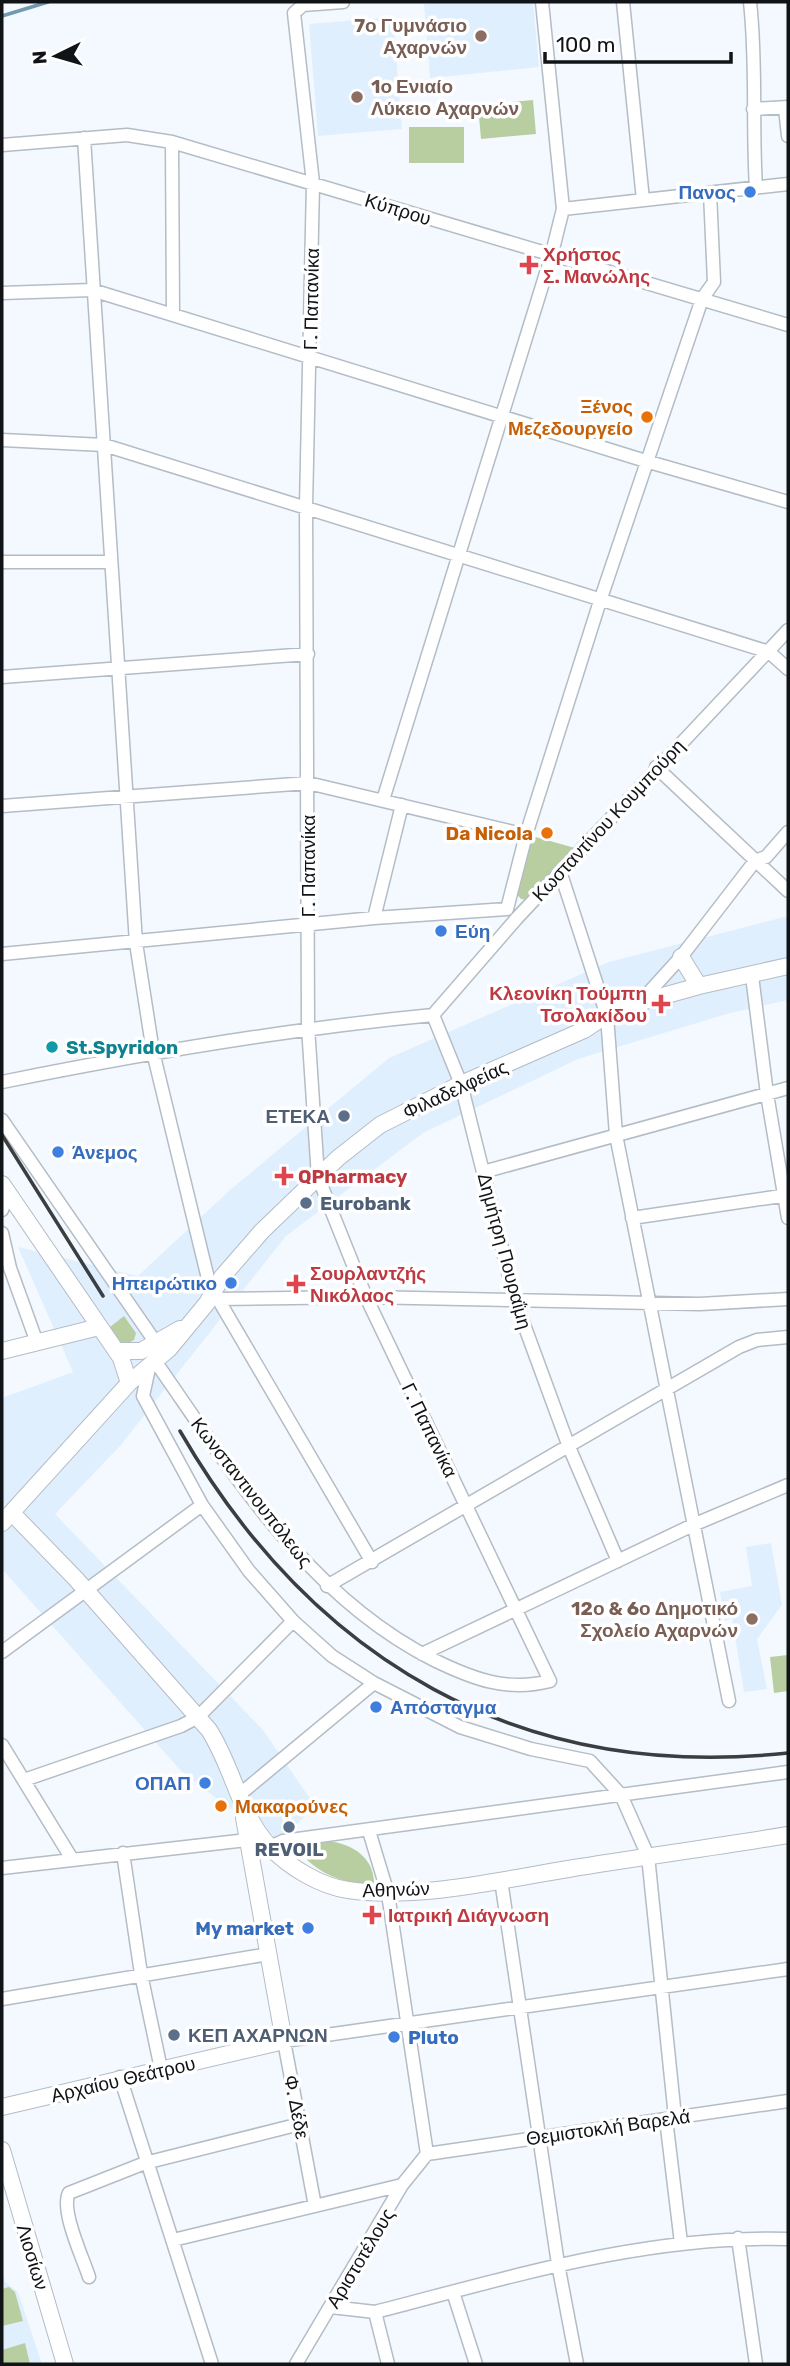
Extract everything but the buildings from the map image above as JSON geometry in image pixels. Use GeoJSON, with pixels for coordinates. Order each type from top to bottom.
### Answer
{"type":"FeatureCollection","features":[{"type":"Feature","properties":{"kind":"main road"},"geometry":{"type":"LineString","coordinates":[[681,957],[699,986]]}},
{"type":"Feature","properties":{"kind":"main road","name":"Φιλαδελφείας"},"geometry":{"type":"LineString","coordinates":[[7,1518],[130,1383],[152,1365],[215,1297],[234,1261],[317,1177],[380,1125],[461,1084],[584,1030],[642,1000],[788,966]]}},
{"type":"Feature","properties":{"kind":"main road"},"geometry":{"type":"LineString","coordinates":[[4,1191],[117,1351],[128,1371],[130,1383]]}},
{"type":"Feature","properties":{"kind":"main road","name":"Φιλαδελφείας"},"geometry":{"type":"LineString","coordinates":[[117,1351],[141,1351],[192,1323]]}},
{"type":"Feature","properties":{"kind":"main road"},"geometry":{"type":"LineString","coordinates":[[2,1351],[36,1340],[99,1327]]}},
{"type":"Feature","properties":{"kind":"main road"},"geometry":{"type":"LineString","coordinates":[[7,1518],[76,1579],[198,1717],[223,1752],[261,1842],[256,1870]]}},
{"type":"Feature","properties":{"kind":"main road","name":"Αθηνών"},"geometry":{"type":"LineString","coordinates":[[261,1842],[284,1859],[340,1889],[388,1894],[501,1880],[788,1835]]}},
{"type":"Feature","properties":{"kind":"main road"},"geometry":{"type":"LineString","coordinates":[[256,1870],[267,1860],[284,1859]]}},
{"type":"Feature","properties":{"kind":"main road","name":"Φ. Δέδε"},"geometry":{"type":"LineString","coordinates":[[256,1870],[284,2041]]}},
{"type":"Feature","properties":{"kind":"main road","name":"Αρχαίου Θεάτρου"},"geometry":{"type":"LineString","coordinates":[[2,2107],[120,2077],[284,2041]]}},
{"type":"Feature","properties":{"kind":"main road","name":"Λιοσίων"},"geometry":{"type":"LineString","coordinates":[[2,2150],[65,2364]]}},
{"type":"Feature","properties":{"kind":"street","name":"Γ. Παπανίκα"},"geometry":{"type":"LineString","coordinates":[[343,2],[303,5],[297,7],[295,13],[313,183],[306,507],[308,1027],[317,1177],[366,1297],[550,1681]]}},
{"type":"Feature","properties":{"kind":"street"},"geometry":{"type":"LineString","coordinates":[[383,800],[551,257],[563,209],[542,2]]}},
{"type":"Feature","properties":{"kind":"street"},"geometry":{"type":"LineString","coordinates":[[623,2],[643,200]]}},
{"type":"Feature","properties":{"kind":"street"},"geometry":{"type":"LineString","coordinates":[[750,2],[756,58],[753,108],[756,188]]}},
{"type":"Feature","properties":{"kind":"street"},"geometry":{"type":"LineString","coordinates":[[753,108],[787,108],[788,135]]}},
{"type":"Feature","properties":{"kind":"street","name":"Κύπρου"},"geometry":{"type":"LineString","coordinates":[[2,145],[127,135],[172,142],[551,257],[788,325]]}},
{"type":"Feature","properties":{"kind":"street"},"geometry":{"type":"LineString","coordinates":[[84,138],[136,943],[153,1052],[215,1297],[372,1562]]}},
{"type":"Feature","properties":{"kind":"street"},"geometry":{"type":"LineString","coordinates":[[172,142],[173,314]]}},
{"type":"Feature","properties":{"kind":"street"},"geometry":{"type":"LineString","coordinates":[[563,209],[788,184]]}},
{"type":"Feature","properties":{"kind":"street"},"geometry":{"type":"LineString","coordinates":[[2,954],[374,918],[512,913],[526,835],[600,601],[702,299],[714,282],[710,193]]}},
{"type":"Feature","properties":{"kind":"street"},"geometry":{"type":"LineString","coordinates":[[2,293],[92,290],[649,462],[788,502]]}},
{"type":"Feature","properties":{"kind":"street"},"geometry":{"type":"LineString","coordinates":[[2,440],[104,446],[769,652],[788,669]]}},
{"type":"Feature","properties":{"kind":"street"},"geometry":{"type":"LineString","coordinates":[[2,562],[110,562]]}},
{"type":"Feature","properties":{"kind":"street","name":"Κωσταντίνου Κουμπούρη"},"geometry":{"type":"LineString","coordinates":[[433,1015],[512,913],[560,871],[788,631]]}},
{"type":"Feature","properties":{"kind":"street"},"geometry":{"type":"LineString","coordinates":[[2,677],[308,654]]}},
{"type":"Feature","properties":{"kind":"street"},"geometry":{"type":"LineString","coordinates":[[656,767],[788,891]]}},
{"type":"Feature","properties":{"kind":"street"},"geometry":{"type":"LineString","coordinates":[[2,806],[308,783],[526,835]]}},
{"type":"Feature","properties":{"kind":"street"},"geometry":{"type":"LineString","coordinates":[[374,918],[402,806]]}},
{"type":"Feature","properties":{"kind":"street"},"geometry":{"type":"LineString","coordinates":[[642,1000],[681,957],[755,861],[766,857],[788,832]]}},
{"type":"Feature","properties":{"kind":"street"},"geometry":{"type":"LineString","coordinates":[[560,871],[607,1016],[616,1135],[729,1701]]}},
{"type":"Feature","properties":{"kind":"street"},"geometry":{"type":"LineString","coordinates":[[752,976],[767,1094],[787,1195],[788,1219]]}},
{"type":"Feature","properties":{"kind":"street"},"geometry":{"type":"LineString","coordinates":[[2,1082],[153,1052],[308,1027],[433,1015]]}},
{"type":"Feature","properties":{"kind":"street","name":"Δημήτρη Πουραΐμη"},"geometry":{"type":"LineString","coordinates":[[433,1015],[461,1084],[515,1300],[569,1447],[618,1561]]}},
{"type":"Feature","properties":{"kind":"street"},"geometry":{"type":"LineString","coordinates":[[483,1172],[788,1088]]}},
{"type":"Feature","properties":{"kind":"street"},"geometry":{"type":"LineString","coordinates":[[2,1120],[156,1343]]}},
{"type":"Feature","properties":{"kind":"street"},"geometry":{"type":"LineString","coordinates":[[2,1210],[4,1191]]}},
{"type":"Feature","properties":{"kind":"street"},"geometry":{"type":"LineString","coordinates":[[632,1219],[787,1195]]}},
{"type":"Feature","properties":{"kind":"street"},"geometry":{"type":"LineString","coordinates":[[2,1233],[10,1268],[36,1340]]}},
{"type":"Feature","properties":{"kind":"street"},"geometry":{"type":"LineString","coordinates":[[215,1297],[366,1297],[700,1304],[788,1299]]}},
{"type":"Feature","properties":{"kind":"street"},"geometry":{"type":"LineString","coordinates":[[327,1586],[738,1348],[757,1340],[788,1337]]}},
{"type":"Feature","properties":{"kind":"street","name":"Κωνσταντινουπόλεως"},"geometry":{"type":"LineString","coordinates":[[152,1365],[143,1396],[202,1505],[249,1571],[293,1621],[332,1656],[374,1683],[460,1727],[531,1749],[590,1761],[621,1795],[648,1856],[681,2243]]}},
{"type":"Feature","properties":{"kind":"street","name":"Κωνσταντινουπόλεως"},"geometry":{"type":"LineString","coordinates":[[152,1365],[288,1544],[327,1586],[378,1627],[422,1654],[492,1685],[530,1686],[550,1681]]}},
{"type":"Feature","properties":{"kind":"street"},"geometry":{"type":"LineString","coordinates":[[422,1654],[693,1525],[788,1485]]}},
{"type":"Feature","properties":{"kind":"street"},"geometry":{"type":"LineString","coordinates":[[2,1652],[202,1505]]}},
{"type":"Feature","properties":{"kind":"street"},"geometry":{"type":"LineString","coordinates":[[24,1780],[181,1727],[198,1717],[293,1621]]}},
{"type":"Feature","properties":{"kind":"street"},"geometry":{"type":"LineString","coordinates":[[239,1795],[374,1683]]}},
{"type":"Feature","properties":{"kind":"street"},"geometry":{"type":"LineString","coordinates":[[2,1745],[72,1859]]}},
{"type":"Feature","properties":{"kind":"street"},"geometry":{"type":"LineString","coordinates":[[2,1868],[123,1853],[284,1841],[369,1831],[788,1772]]}},
{"type":"Feature","properties":{"kind":"street"},"geometry":{"type":"LineString","coordinates":[[369,1831],[388,1894],[427,2154]]}},
{"type":"Feature","properties":{"kind":"street"},"geometry":{"type":"LineString","coordinates":[[123,1853],[141,1974],[161,2069]]}},
{"type":"Feature","properties":{"kind":"street"},"geometry":{"type":"LineString","coordinates":[[501,1880],[558,2264],[577,2364]]}},
{"type":"Feature","properties":{"kind":"street"},"geometry":{"type":"LineString","coordinates":[[2,1999],[269,1955]]}},
{"type":"Feature","properties":{"kind":"street"},"geometry":{"type":"LineString","coordinates":[[284,2041],[788,1969]]}},
{"type":"Feature","properties":{"kind":"street","name":"Φ. Δέδε"},"geometry":{"type":"LineString","coordinates":[[284,2041],[315,2206]]}},
{"type":"Feature","properties":{"kind":"street"},"geometry":{"type":"LineString","coordinates":[[120,2077],[145,2163],[173,2240],[212,2364]]}},
{"type":"Feature","properties":{"kind":"street","name":"Θεμιστοκλή Βαρελά"},"geometry":{"type":"LineString","coordinates":[[427,2154],[788,2101]]}},
{"type":"Feature","properties":{"kind":"street"},"geometry":{"type":"LineString","coordinates":[[89,2277],[67,2212],[66,2199],[69,2193],[145,2163],[300,2124]]}},
{"type":"Feature","properties":{"kind":"street","name":"Αριστοτέλους"},"geometry":{"type":"LineString","coordinates":[[296,2364],[402,2185],[427,2154]]}},
{"type":"Feature","properties":{"kind":"street"},"geometry":{"type":"LineString","coordinates":[[173,2240],[402,2185]]}},
{"type":"Feature","properties":{"kind":"street"},"geometry":{"type":"LineString","coordinates":[[738,2238],[756,2364]]}},
{"type":"Feature","properties":{"kind":"street"},"geometry":{"type":"LineString","coordinates":[[331,2306],[375,2312],[558,2264],[681,2243],[738,2238],[788,2239]]}},
{"type":"Feature","properties":{"kind":"street"},"geometry":{"type":"LineString","coordinates":[[453,2292],[476,2364]]}},
{"type":"Feature","properties":{"kind":"street"},"geometry":{"type":"LineString","coordinates":[[375,2312],[388,2364]]}},
{"type":"Feature","properties":{"kind":"shaded area","name":"7ο Γυμνάσιο Αχαρνών"},"geometry":{"type":"Polygon","coordinates":[[[533,2],[539,67],[430,78],[424,4],[533,2]]]}},
{"type":"Feature","properties":{"kind":"shaded area","name":"1ο Ενιαίο Λύκειο Αχαρνών"},"geometry":{"type":"Polygon","coordinates":[[[393,17],[402,129],[318,136],[309,24],[393,17]]]}},
{"type":"Feature","properties":{"kind":"shaded area"},"geometry":{"type":"Polygon","coordinates":[[[788,916],[788,1000],[730,1013],[578,1059],[423,1133],[286,1236],[120,1446],[55,1514],[263,1730],[315,1806],[277,1844],[182,1772],[2,1569],[2,1398],[73,1372],[18,1247],[138,1276],[230,1190],[389,1058],[609,962],[788,916]]]}},
{"type":"Feature","properties":{"kind":"shaded area","name":"12ο & 6ο Δημοτικό Σχολείο Αχαρνών"},"geometry":{"type":"Polygon","coordinates":[[[771,1543],[782,1605],[757,1639],[767,1689],[744,1692],[732,1618],[725,1621],[720,1592],[752,1586],[746,1547],[771,1543]]]}},
{"type":"Feature","properties":{"kind":"shaded area"},"geometry":{"type":"Polygon","coordinates":[[[2,2272],[5,2282],[18,2292],[42,2364],[2,2364],[2,2272]]]}},
{"type":"Feature","properties":{"kind":"green space"},"geometry":{"type":"Polygon","coordinates":[[[533,100],[536,134],[481,139],[478,105],[533,100]]]}},
{"type":"Feature","properties":{"kind":"green space"},"geometry":{"type":"Polygon","coordinates":[[[409,127],[464,127],[464,163],[409,163],[409,127]]]}},
{"type":"Feature","properties":{"kind":"green space"},"geometry":{"type":"Polygon","coordinates":[[[532,836],[575,848],[530,900],[521,899],[514,891],[532,836]]]}},
{"type":"Feature","properties":{"kind":"green space"},"geometry":{"type":"Polygon","coordinates":[[[124,1316],[136,1333],[134,1340],[126,1344],[119,1341],[110,1327],[124,1316]]]}},
{"type":"Feature","properties":{"kind":"green space"},"geometry":{"type":"Polygon","coordinates":[[[788,1655],[788,1691],[774,1693],[770,1657],[788,1655]]]}},
{"type":"Feature","properties":{"kind":"green space"},"geometry":{"type":"Polygon","coordinates":[[[323,1841],[342,1844],[358,1852],[370,1865],[374,1884],[331,1876],[312,1865],[297,1848],[323,1841]]]}},
{"type":"Feature","properties":{"kind":"green space"},"geometry":{"type":"Polygon","coordinates":[[[9,2287],[15,2292],[23,2321],[2,2326],[2,2289],[9,2287]]]}},
{"type":"Feature","properties":{"kind":"green space"},"geometry":{"type":"Polygon","coordinates":[[[25,2343],[30,2364],[2,2364],[2,2350],[25,2343]]]}},
{"type":"Feature","properties":{"kind":"waterway"},"geometry":{"type":"LineString","coordinates":[[2,16],[48,2]]}},
{"type":"Feature","properties":{"kind":"railway"},"geometry":{"type":"LineString","coordinates":[[2,1135],[103,1296]]}},
{"type":"Feature","properties":{"kind":"railway"},"geometry":{"type":"LineString","coordinates":[[180,1431],[233,1512],[293,1582],[360,1642],[433,1689],[513,1725],[599,1747],[690,1757],[788,1753]]}},
{"type":"Feature","properties":{"kind":"place","name":"7ο Γυμνάσιο Αχαρνών"},"geometry":{"type":"Point","coordinates":[481,36]}},
{"type":"Feature","properties":{"kind":"place","name":"1ο Ενιαίο Λύκειο Αχαρνών"},"geometry":{"type":"Point","coordinates":[357,97]}},
{"type":"Feature","properties":{"kind":"place","name":"Πανος"},"geometry":{"type":"Point","coordinates":[750,192]}},
{"type":"Feature","properties":{"kind":"place","name":"Χρήστος Σ. Μανώλης"},"geometry":{"type":"Point","coordinates":[529,265]}},
{"type":"Feature","properties":{"kind":"place","name":"Ξένος Μεζεδουργείο"},"geometry":{"type":"Point","coordinates":[647,417]}},
{"type":"Feature","properties":{"kind":"place","name":"Da Nicola"},"geometry":{"type":"Point","coordinates":[547,833]}},
{"type":"Feature","properties":{"kind":"place","name":"Εύη"},"geometry":{"type":"Point","coordinates":[441,931]}},
{"type":"Feature","properties":{"kind":"place","name":"Κλεονίκη Τούμπη Τσολακίδου"},"geometry":{"type":"Point","coordinates":[661,1004]}},
{"type":"Feature","properties":{"kind":"place","name":"St.Spyridon"},"geometry":{"type":"Point","coordinates":[52,1047]}},
{"type":"Feature","properties":{"kind":"place","name":"ΕΤΕΚΑ"},"geometry":{"type":"Point","coordinates":[344,1116]}},
{"type":"Feature","properties":{"kind":"place","name":"Άνεμος"},"geometry":{"type":"Point","coordinates":[58,1152]}},
{"type":"Feature","properties":{"kind":"place","name":"QPharmacy"},"geometry":{"type":"Point","coordinates":[284,1176]}},
{"type":"Feature","properties":{"kind":"place","name":"Eurobank"},"geometry":{"type":"Point","coordinates":[306,1203]}},
{"type":"Feature","properties":{"kind":"place","name":"Ηπειρώτικο"},"geometry":{"type":"Point","coordinates":[231,1283]}},
{"type":"Feature","properties":{"kind":"place","name":"Σουρλαντζής Νικόλαος"},"geometry":{"type":"Point","coordinates":[296,1284]}},
{"type":"Feature","properties":{"kind":"place","name":"12ο & 6ο Δημοτικό Σχολείο Αχαρνών"},"geometry":{"type":"Point","coordinates":[752,1619]}},
{"type":"Feature","properties":{"kind":"place","name":"Απόσταγμα"},"geometry":{"type":"Point","coordinates":[376,1707]}},
{"type":"Feature","properties":{"kind":"place","name":"ΟΠΑΠ"},"geometry":{"type":"Point","coordinates":[205,1783]}},
{"type":"Feature","properties":{"kind":"place","name":"Μακαρούνες"},"geometry":{"type":"Point","coordinates":[221,1806]}},
{"type":"Feature","properties":{"kind":"place","name":"REVOIL"},"geometry":{"type":"Point","coordinates":[289,1827]}},
{"type":"Feature","properties":{"kind":"place","name":"Ιατρική Διάγνωση"},"geometry":{"type":"Point","coordinates":[372,1915]}},
{"type":"Feature","properties":{"kind":"place","name":"My market"},"geometry":{"type":"Point","coordinates":[308,1928]}},
{"type":"Feature","properties":{"kind":"place","name":"ΚΕΠ ΑΧΑΡΝΩΝ"},"geometry":{"type":"Point","coordinates":[174,2035]}},
{"type":"Feature","properties":{"kind":"place","name":"Pluto"},"geometry":{"type":"Point","coordinates":[394,2037]}}]}
